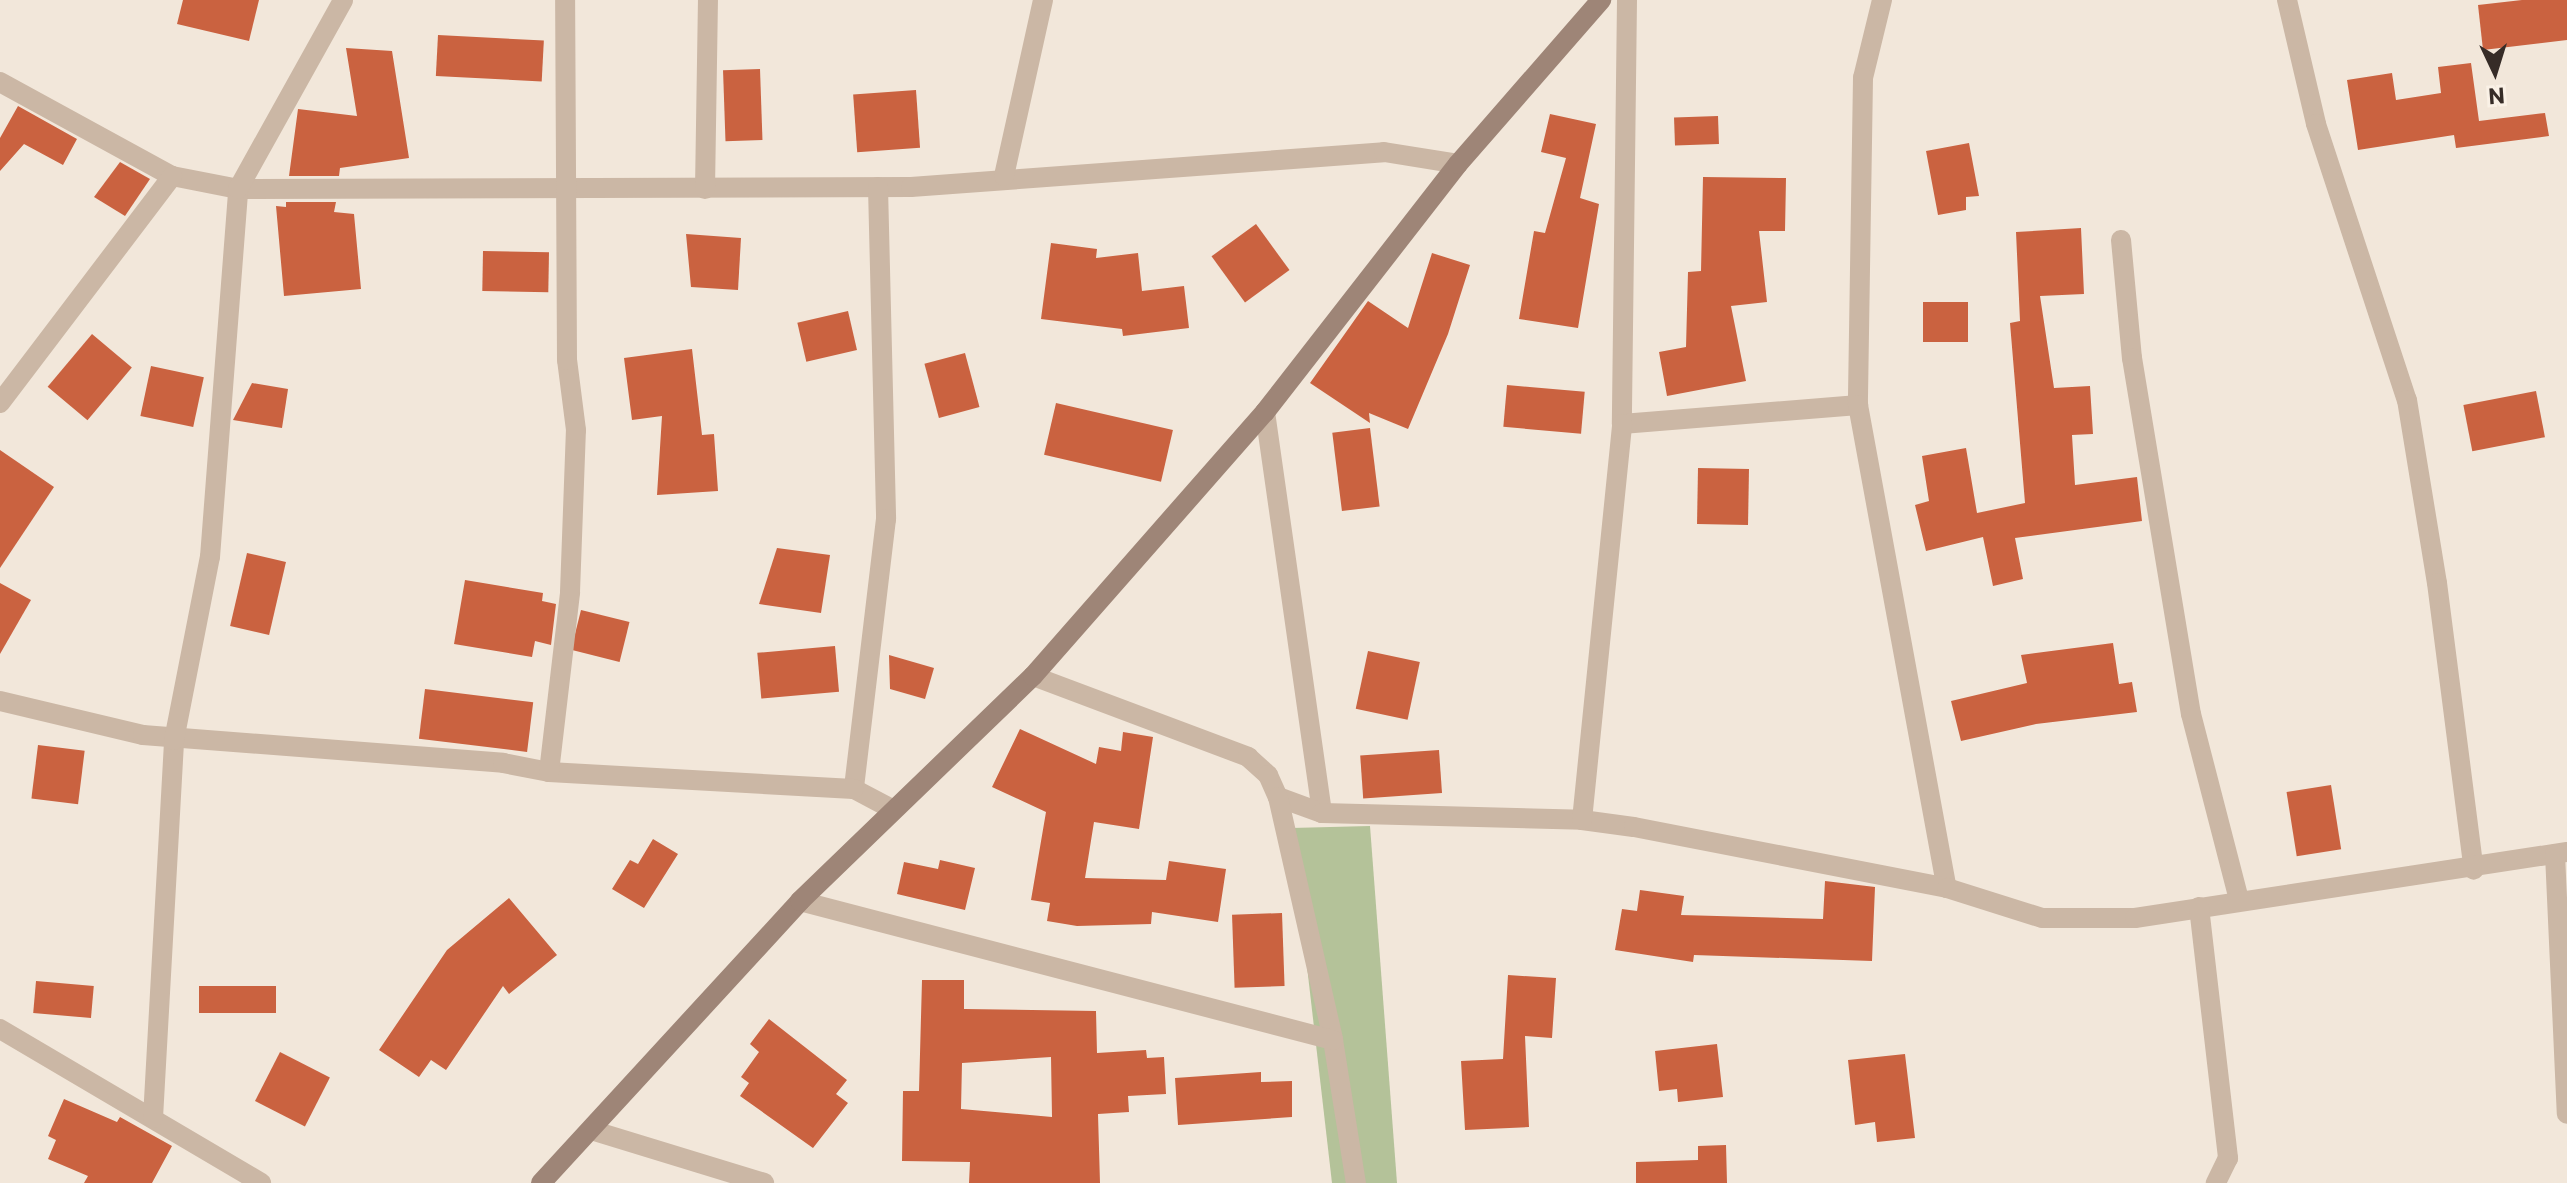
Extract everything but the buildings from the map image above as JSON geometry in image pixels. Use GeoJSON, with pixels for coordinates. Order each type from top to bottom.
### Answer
{"type":"FeatureCollection","features":[{"type":"Feature","properties":{"kind":"street"},"geometry":{"type":"LineString","coordinates":[[153,1118],[174,737],[210,557],[238,189],[343,0]]}},
{"type":"Feature","properties":{"kind":"street"},"geometry":{"type":"LineString","coordinates":[[549,772],[570,592],[575,445],[567,360],[565,0]]}},
{"type":"Feature","properties":{"kind":"street"},"geometry":{"type":"LineString","coordinates":[[705,189],[708,0]]}},
{"type":"Feature","properties":{"kind":"street"},"geometry":{"type":"LineString","coordinates":[[1004,176],[1043,0]]}},
{"type":"Feature","properties":{"kind":"street"},"geometry":{"type":"LineString","coordinates":[[541,1183],[800,901],[1033,676],[1265,412],[1458,164],[1601,0]]}},
{"type":"Feature","properties":{"kind":"street"},"geometry":{"type":"LineString","coordinates":[[1582,820],[1622,424],[1627,0]]}},
{"type":"Feature","properties":{"kind":"street"},"geometry":{"type":"LineString","coordinates":[[1882,0],[1863,78],[1858,405],[1947,888]]}},
{"type":"Feature","properties":{"kind":"street"},"geometry":{"type":"LineString","coordinates":[[2287,0],[2316,124],[2407,400],[2437,583],[2474,870]]}},
{"type":"Feature","properties":{"kind":"street"},"geometry":{"type":"LineString","coordinates":[[0,82],[172,176],[238,189],[878,187],[1384,152],[1458,164]]}},
{"type":"Feature","properties":{"kind":"street"},"geometry":{"type":"LineString","coordinates":[[0,403],[172,176]]}},
{"type":"Feature","properties":{"kind":"street"},"geometry":{"type":"LineString","coordinates":[[854,789],[886,519],[878,187]]}},
{"type":"Feature","properties":{"kind":"street"},"geometry":{"type":"LineString","coordinates":[[2121,240],[2132,358],[2191,714],[2239,899]]}},
{"type":"Feature","properties":{"kind":"street"},"geometry":{"type":"LineString","coordinates":[[1622,424],[1858,405]]}},
{"type":"Feature","properties":{"kind":"street"},"geometry":{"type":"LineString","coordinates":[[1265,412],[1322,813]]}},
{"type":"Feature","properties":{"kind":"street"},"geometry":{"type":"LineString","coordinates":[[1033,676],[1248,757],[1268,775],[1278,797],[1333,1040],[1356,1183]]}},
{"type":"Feature","properties":{"kind":"street"},"geometry":{"type":"LineString","coordinates":[[0,701],[143,735],[503,763],[549,772],[854,789],[892,809]]}},
{"type":"Feature","properties":{"kind":"street"},"geometry":{"type":"LineString","coordinates":[[1278,797],[1322,813],[1582,820],[1947,888],[2042,918],[2135,918],[2239,899],[2474,870],[2561,853],[2567,1114]]}},
{"type":"Feature","properties":{"kind":"street"},"geometry":{"type":"LineString","coordinates":[[800,901],[1333,1040]]}},
{"type":"Feature","properties":{"kind":"street"},"geometry":{"type":"LineString","coordinates":[[2199,907],[2228,1158],[2216,1183]]}},
{"type":"Feature","properties":{"kind":"street"},"geometry":{"type":"LineString","coordinates":[[0,1029],[261,1183]]}},
{"type":"Feature","properties":{"kind":"street"},"geometry":{"type":"LineString","coordinates":[[591,1130],[764,1183]]}},
{"type":"Feature","properties":{"kind":"green space"},"geometry":{"type":"Polygon","coordinates":[[[1370,826],[1397,1183],[1332,1183],[1291,828],[1370,826]]]}}]}
